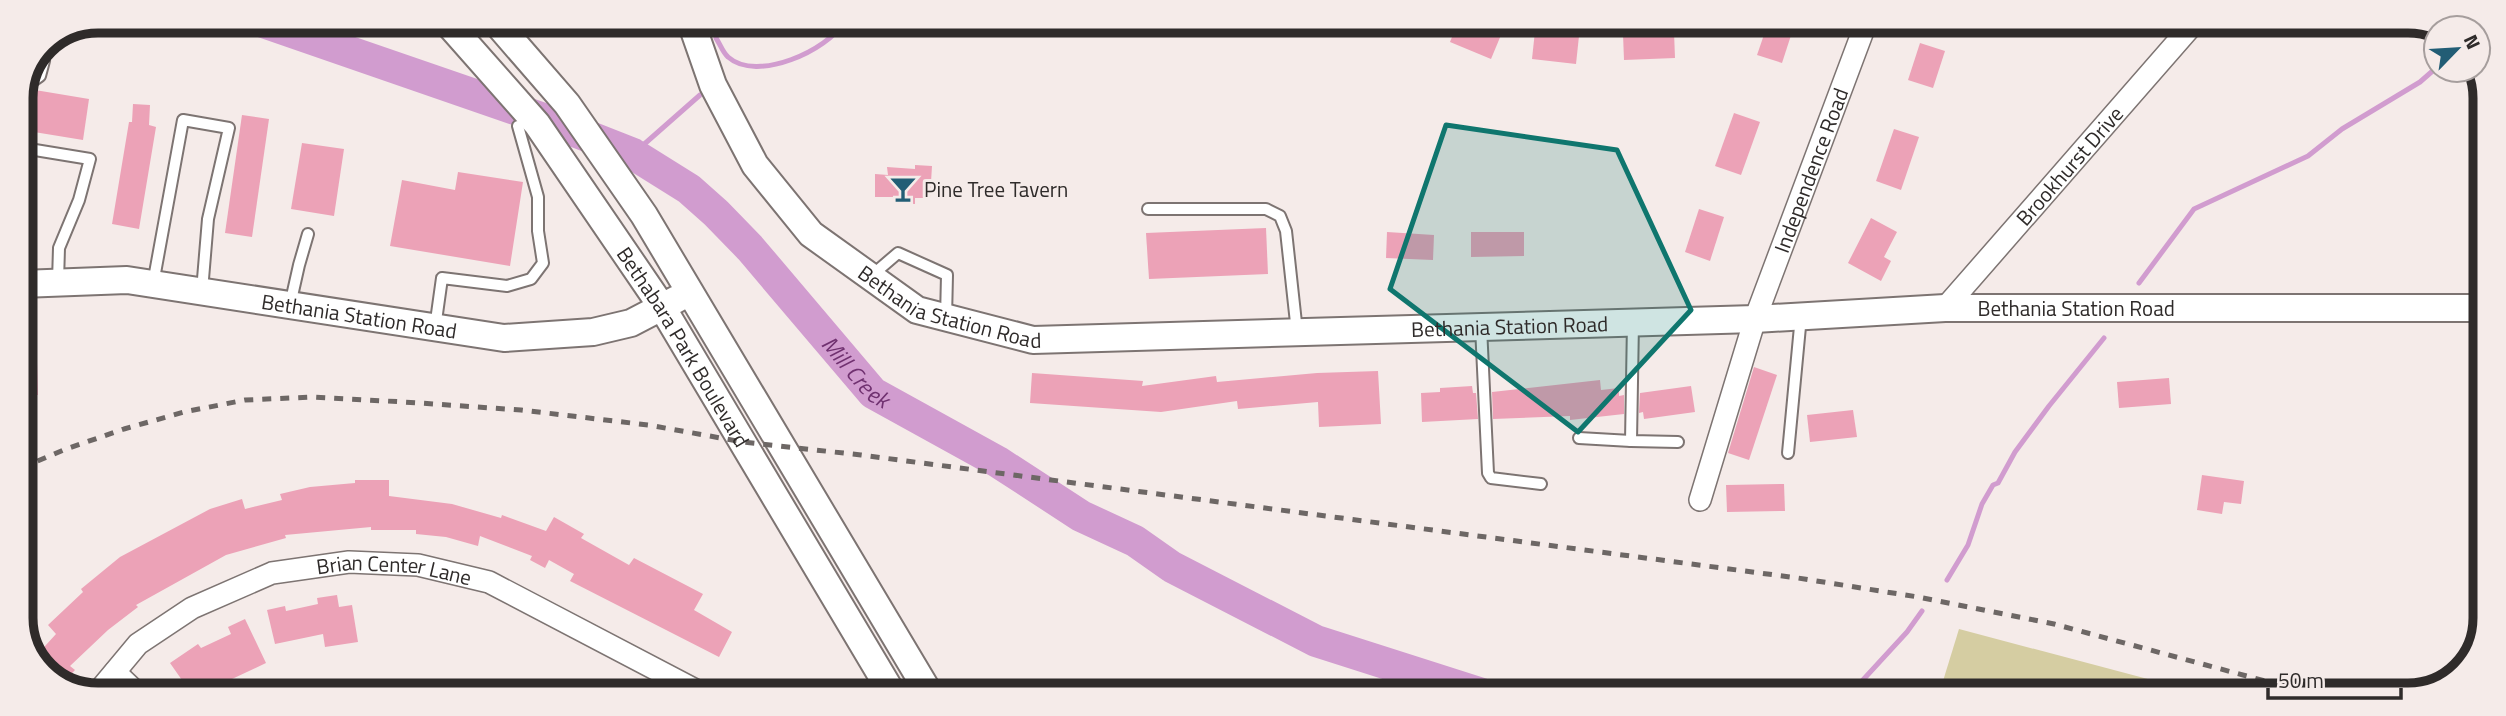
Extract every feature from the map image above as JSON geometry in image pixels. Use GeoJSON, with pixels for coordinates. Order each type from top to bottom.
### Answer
{"type":"FeatureCollection","features":[{"type":"Feature","properties":{"kind":"street","name":"Bethabara Park Boulevard"},"geometry":{"type":"LineString","coordinates":[[457,33],[537,124],[595,205],[662,307],[886,683]]}},
{"type":"Feature","properties":{"kind":"street","name":"Bethabara Park Boulevard"},"geometry":{"type":"LineString","coordinates":[[505,33],[567,104],[644,215],[923,683]]}},
{"type":"Feature","properties":{"kind":"street","name":"Bethania Station Road"},"geometry":{"type":"LineString","coordinates":[[695,33],[713,85],[755,165],[811,234],[917,310],[1033,340],[1755,319],[1945,308],[2473,308]]}},
{"type":"Feature","properties":{"kind":"street","name":"Independence Road"},"geometry":{"type":"LineString","coordinates":[[1700,500],[1755,319],[1862,33]]}},
{"type":"Feature","properties":{"kind":"street","name":"Brookhurst Drive"},"geometry":{"type":"LineString","coordinates":[[1945,308],[2185,33]]}},
{"type":"Feature","properties":{"kind":"street","name":"Bethania Station Road"},"geometry":{"type":"LineString","coordinates":[[33,283],[127,279],[504,338],[593,332],[631,323],[690,291]]}},
{"type":"Feature","properties":{"kind":"street","name":"Brian Center Lane"},"geometry":{"type":"LineString","coordinates":[[106,683],[138,644],[192,608],[272,573],[349,562],[418,565],[489,582],[682,683]]}},
{"type":"Feature","properties":{"kind":"street"},"geometry":{"type":"LineString","coordinates":[[115,672],[127,683]]}},
{"type":"Feature","properties":{"kind":"lane"},"geometry":{"type":"LineString","coordinates":[[36,79],[40,76],[43,63]]}},
{"type":"Feature","properties":{"kind":"lane"},"geometry":{"type":"LineString","coordinates":[[153,284],[183,120],[229,128],[208,219],[202,291]]}},
{"type":"Feature","properties":{"kind":"lane"},"geometry":{"type":"LineString","coordinates":[[435,328],[442,278],[507,286],[531,279],[543,263],[538,232],[538,197],[518,126]]}},
{"type":"Feature","properties":{"kind":"lane"},"geometry":{"type":"LineString","coordinates":[[33,150],[90,159],[79,200],[59,248],[58,282]]}},
{"type":"Feature","properties":{"kind":"lane"},"geometry":{"type":"LineString","coordinates":[[1148,209],[1266,209],[1280,216],[1286,231],[1297,332]]}},
{"type":"Feature","properties":{"kind":"lane"},"geometry":{"type":"LineString","coordinates":[[290,305],[308,234]]}},
{"type":"Feature","properties":{"kind":"lane"},"geometry":{"type":"LineString","coordinates":[[870,276],[898,253],[947,275],[946,318]]}},
{"type":"Feature","properties":{"kind":"lane"},"geometry":{"type":"LineString","coordinates":[[1788,453],[1801,316]]}},
{"type":"Feature","properties":{"kind":"lane"},"geometry":{"type":"LineString","coordinates":[[1631,441],[1633,322]]}},
{"type":"Feature","properties":{"kind":"lane"},"geometry":{"type":"LineString","coordinates":[[1481,327],[1488,473],[1491,478],[1541,484]]}},
{"type":"Feature","properties":{"kind":"lane"},"geometry":{"type":"LineString","coordinates":[[1580,438],[1678,442]]}},
{"type":"Feature","properties":{"kind":"highlighted area"},"geometry":{"type":"Polygon","coordinates":[[[1446,125],[1617,150],[1691,310],[1578,432],[1390,289],[1446,125]]]}},
{"type":"Feature","properties":{"kind":"shaded area"},"geometry":{"type":"Polygon","coordinates":[[[1959,629],[2163,683],[1942,683],[1959,629]]]}},
{"type":"Feature","properties":{"kind":"building"},"geometry":{"type":"Polygon","coordinates":[[[1454,33],[1501,35],[1491,59],[1450,42],[1454,33]]]}},
{"type":"Feature","properties":{"kind":"building"},"geometry":{"type":"Polygon","coordinates":[[[1535,33],[1579,36],[1576,64],[1532,59],[1535,33]]]}},
{"type":"Feature","properties":{"kind":"building"},"geometry":{"type":"Polygon","coordinates":[[[1674,33],[1675,58],[1624,60],[1623,34],[1674,33]]]}},
{"type":"Feature","properties":{"kind":"building"},"geometry":{"type":"Polygon","coordinates":[[[1765,33],[1792,33],[1782,63],[1757,55],[1765,33]]]}},
{"type":"Feature","properties":{"kind":"building"},"geometry":{"type":"Polygon","coordinates":[[[1920,43],[1945,51],[1933,88],[1908,80],[1920,43]]]}},
{"type":"Feature","properties":{"kind":"building"},"geometry":{"type":"Polygon","coordinates":[[[35,90],[89,99],[83,140],[33,132],[35,90]]]}},
{"type":"Feature","properties":{"kind":"building"},"geometry":{"type":"Polygon","coordinates":[[[133,104],[150,105],[149,125],[156,127],[139,229],[112,224],[129,122],[132,122],[133,104]]]}},
{"type":"Feature","properties":{"kind":"building"},"geometry":{"type":"Polygon","coordinates":[[[1734,113],[1760,122],[1741,175],[1715,166],[1734,113]]]}},
{"type":"Feature","properties":{"kind":"building"},"geometry":{"type":"Polygon","coordinates":[[[242,115],[269,119],[252,237],[225,233],[242,115]]]}},
{"type":"Feature","properties":{"kind":"building"},"geometry":{"type":"Polygon","coordinates":[[[1894,129],[1919,137],[1901,190],[1876,181],[1894,129]]]}},
{"type":"Feature","properties":{"kind":"building"},"geometry":{"type":"Polygon","coordinates":[[[302,143],[344,149],[334,216],[291,209],[302,143]]]}},
{"type":"Feature","properties":{"kind":"building","name":"Pine Tree Tavern"},"geometry":{"type":"Polygon","coordinates":[[[915,165],[932,166],[930,198],[915,198],[915,204],[894,203],[894,197],[875,197],[875,174],[888,175],[887,167],[915,169],[915,165]]]}},
{"type":"Feature","properties":{"kind":"building"},"geometry":{"type":"Polygon","coordinates":[[[458,172],[523,182],[510,266],[390,246],[402,180],[455,190],[458,172]]]}},
{"type":"Feature","properties":{"kind":"building"},"geometry":{"type":"Polygon","coordinates":[[[1699,209],[1724,217],[1710,261],[1685,252],[1699,209]]]}},
{"type":"Feature","properties":{"kind":"building"},"geometry":{"type":"Polygon","coordinates":[[[1871,218],[1897,232],[1884,257],[1891,261],[1881,281],[1848,263],[1871,218]]]}},
{"type":"Feature","properties":{"kind":"building"},"geometry":{"type":"Polygon","coordinates":[[[1266,228],[1268,274],[1149,279],[1146,233],[1266,228]]]}},
{"type":"Feature","properties":{"kind":"building"},"geometry":{"type":"Polygon","coordinates":[[[1387,232],[1434,235],[1433,260],[1386,258],[1387,232]]]}},
{"type":"Feature","properties":{"kind":"building"},"geometry":{"type":"Polygon","coordinates":[[[1471,232],[1524,232],[1524,256],[1471,257],[1471,232]]]}},
{"type":"Feature","properties":{"kind":"building"},"geometry":{"type":"Polygon","coordinates":[[[33,362],[37,362],[38,395],[33,395],[33,362]]]}},
{"type":"Feature","properties":{"kind":"building"},"geometry":{"type":"Polygon","coordinates":[[[1754,367],[1777,375],[1749,460],[1728,453],[1754,367]]]}},
{"type":"Feature","properties":{"kind":"building"},"geometry":{"type":"Polygon","coordinates":[[[1378,371],[1381,424],[1319,427],[1318,402],[1238,409],[1237,401],[1161,412],[1030,403],[1032,373],[1143,381],[1142,386],[1216,376],[1217,382],[1317,373],[1378,371]]]}},
{"type":"Feature","properties":{"kind":"building"},"geometry":{"type":"Polygon","coordinates":[[[2169,378],[2171,404],[2119,408],[2117,382],[2169,378]]]}},
{"type":"Feature","properties":{"kind":"building"},"geometry":{"type":"Polygon","coordinates":[[[1600,380],[1601,390],[1619,388],[1619,396],[1624,395],[1624,414],[1570,420],[1570,416],[1493,419],[1492,392],[1600,380]]]}},
{"type":"Feature","properties":{"kind":"building"},"geometry":{"type":"Polygon","coordinates":[[[1472,386],[1473,393],[1476,393],[1478,419],[1422,422],[1421,393],[1440,392],[1440,388],[1472,386]]]}},
{"type":"Feature","properties":{"kind":"building"},"geometry":{"type":"Polygon","coordinates":[[[1691,386],[1695,412],[1644,419],[1643,412],[1639,413],[1640,393],[1691,386]]]}},
{"type":"Feature","properties":{"kind":"building"},"geometry":{"type":"Polygon","coordinates":[[[1853,410],[1857,437],[1810,442],[1807,415],[1853,410]]]}},
{"type":"Feature","properties":{"kind":"building"},"geometry":{"type":"Polygon","coordinates":[[[2202,475],[2244,481],[2241,504],[2224,502],[2222,514],[2197,510],[2202,475]]]}},
{"type":"Feature","properties":{"kind":"building"},"geometry":{"type":"Polygon","coordinates":[[[355,480],[389,480],[389,496],[452,504],[501,518],[502,515],[546,531],[554,517],[584,534],[581,538],[629,565],[634,558],[703,594],[694,610],[732,632],[719,657],[570,581],[574,574],[549,560],[545,568],[530,560],[532,556],[480,536],[478,546],[446,537],[416,534],[416,530],[371,530],[371,527],[285,535],[286,538],[226,555],[136,605],[138,607],[108,630],[70,666],[75,670],[69,676],[52,664],[42,650],[56,634],[48,625],[83,592],[81,589],[120,557],[210,509],[242,499],[245,509],[282,500],[280,494],[310,487],[355,483],[355,480]]]}},
{"type":"Feature","properties":{"kind":"building"},"geometry":{"type":"Polygon","coordinates":[[[1784,484],[1785,511],[1727,512],[1726,485],[1784,484]]]}},
{"type":"Feature","properties":{"kind":"building"},"geometry":{"type":"Polygon","coordinates":[[[337,595],[339,607],[352,605],[358,642],[325,647],[323,634],[275,644],[267,610],[285,606],[286,611],[318,604],[317,598],[337,595]]]}},
{"type":"Feature","properties":{"kind":"building"},"geometry":{"type":"Polygon","coordinates":[[[245,619],[266,663],[227,683],[184,683],[170,663],[198,644],[201,648],[231,634],[228,627],[245,619]]]}},
{"type":"Feature","properties":{"kind":"waterway","name":"Mill Creek"},"geometry":{"type":"LineString","coordinates":[[295,33],[544,119],[633,154],[689,189],[716,213],[750,248],[873,393],[998,462],[1081,516],[1135,541],[1172,567],[1316,641],[1448,683]]}},
{"type":"Feature","properties":{"kind":"waterway"},"geometry":{"type":"LineString","coordinates":[[717,33],[716,38],[728,57],[741,64],[756,66],[791,60],[836,33]]}},
{"type":"Feature","properties":{"kind":"waterway"},"geometry":{"type":"LineString","coordinates":[[2139,283],[2194,209],[2308,156],[2342,129],[2422,80]]}},
{"type":"Feature","properties":{"kind":"waterway"},"geometry":{"type":"LineString","coordinates":[[633,154],[700,95]]}},
{"type":"Feature","properties":{"kind":"waterway"},"geometry":{"type":"LineString","coordinates":[[1947,580],[1968,545],[1982,504],[1993,485],[1998,483],[2015,452],[2049,406],[2104,338]]}},
{"type":"Feature","properties":{"kind":"waterway"},"geometry":{"type":"LineString","coordinates":[[1860,683],[1907,632],[1922,611]]}},
{"type":"Feature","properties":{"kind":"railway"},"geometry":{"type":"LineString","coordinates":[[33,463],[124,429],[184,412],[245,400],[313,397],[521,410],[648,425],[743,442],[861,455],[1798,578],[1918,597],[2054,624],[2273,683]]}},
{"type":"Feature","properties":{"kind":"place","name":"Pine Tree Tavern"},"geometry":{"type":"Point","coordinates":[903,189]}}]}
